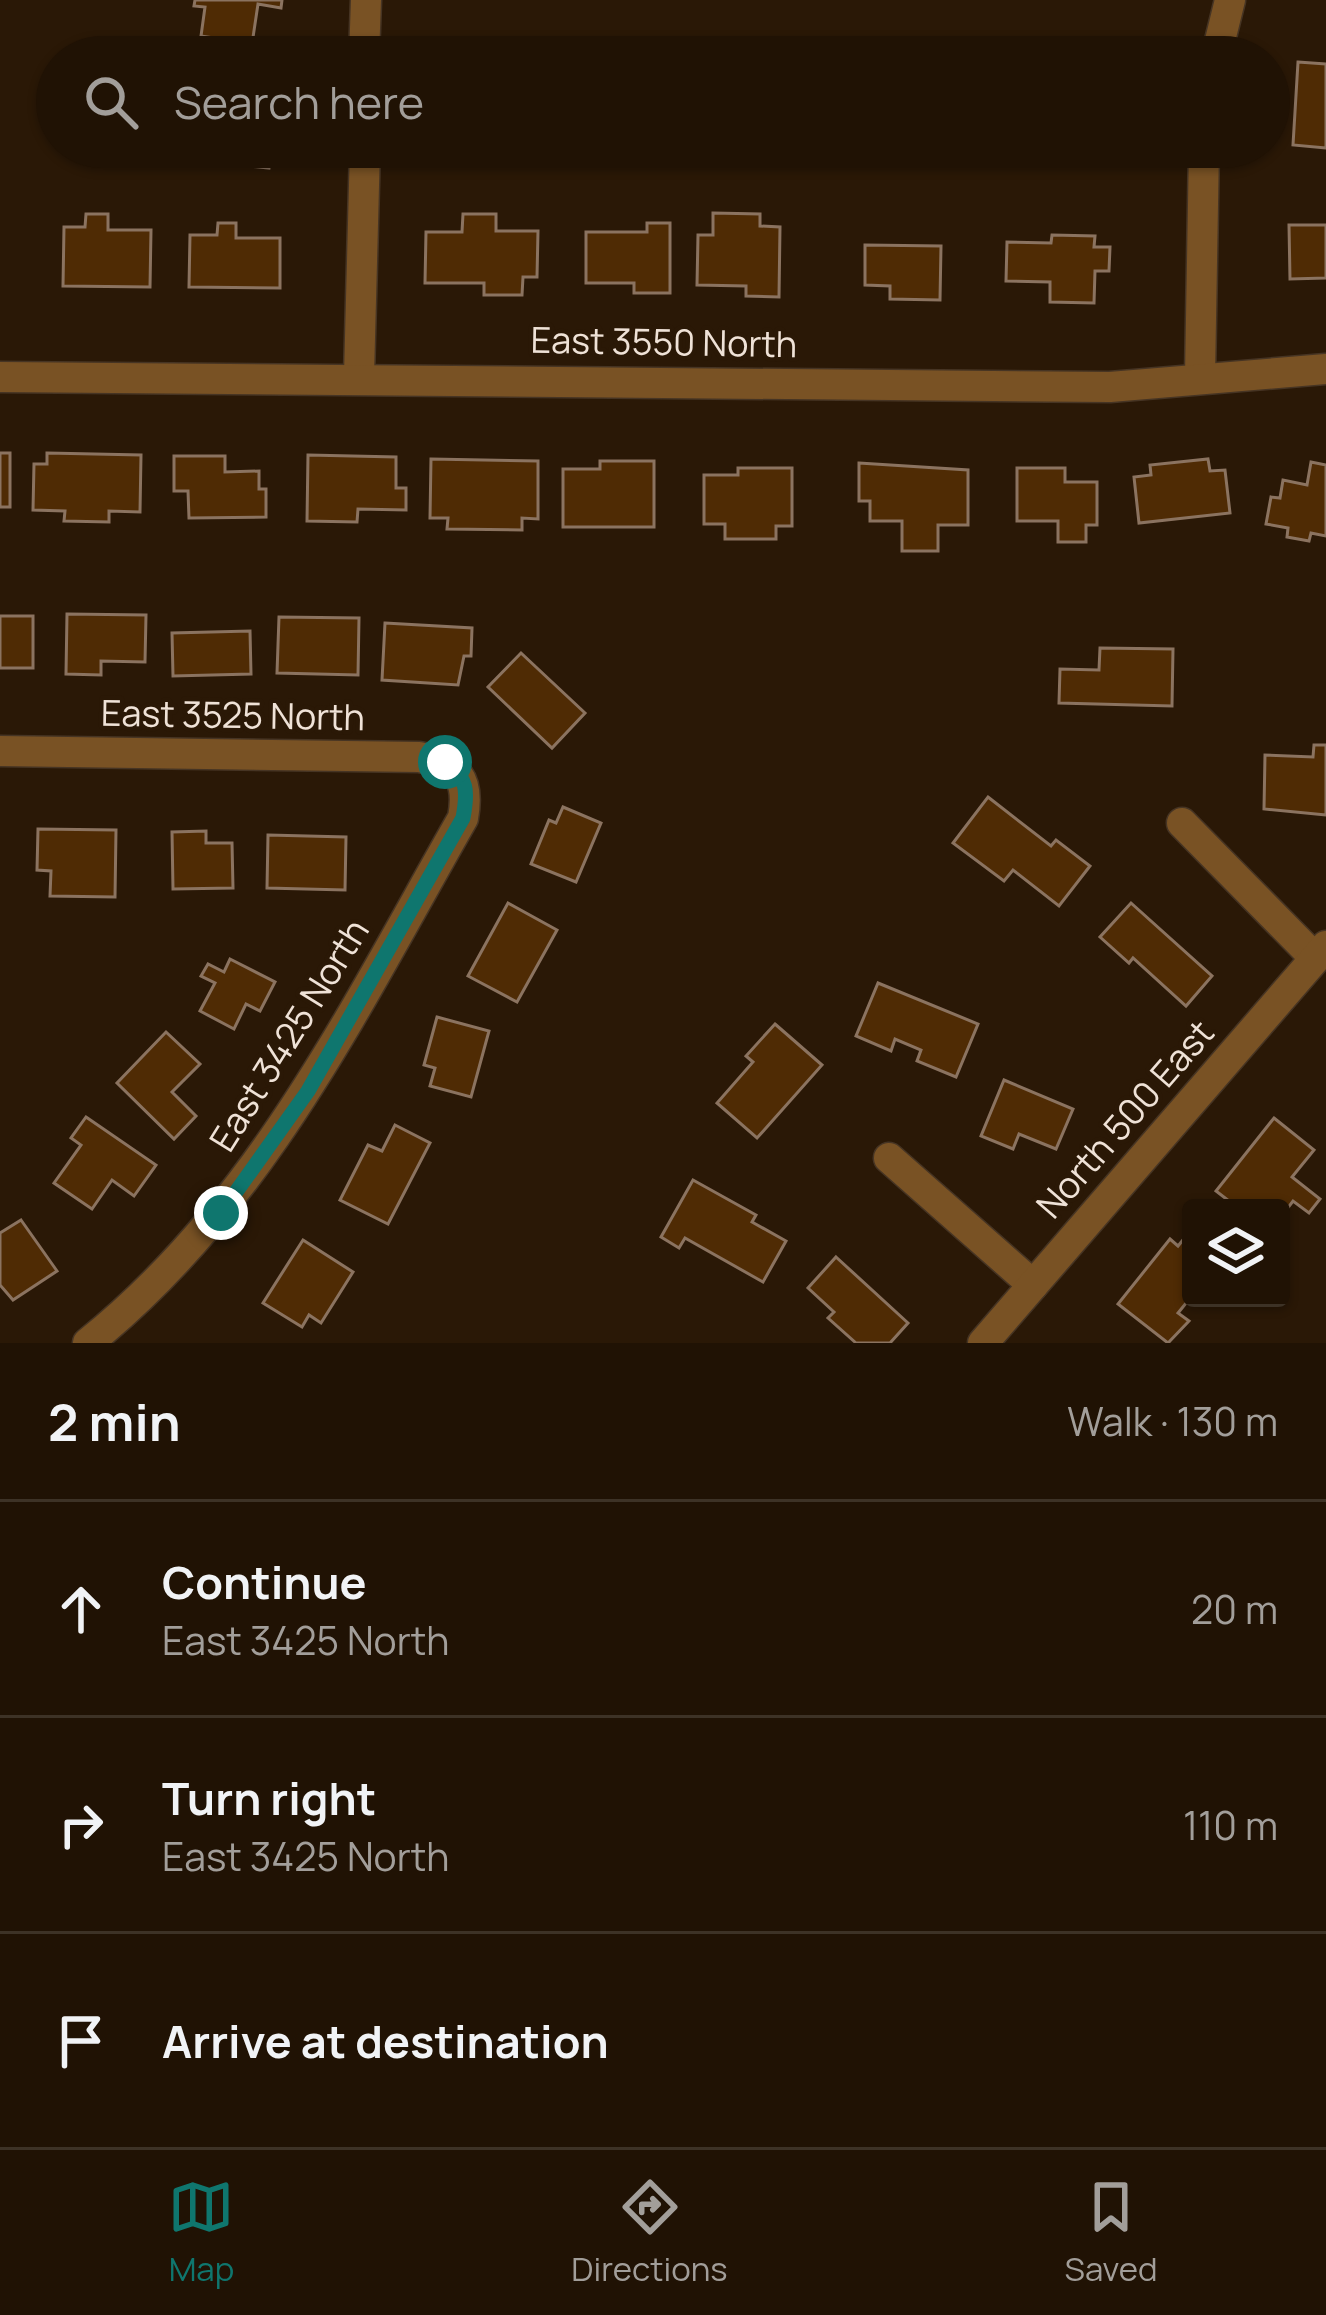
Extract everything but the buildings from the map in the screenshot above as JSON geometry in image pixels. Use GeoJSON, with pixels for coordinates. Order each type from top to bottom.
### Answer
{"type":"FeatureCollection","features":[{"type":"Feature","properties":{"kind":"street"},"geometry":{"type":"LineString","coordinates":[[365,36],[366,0]]}},
{"type":"Feature","properties":{"kind":"street"},"geometry":{"type":"LineString","coordinates":[[1221,36],[1230,0]]}},
{"type":"Feature","properties":{"kind":"street"},"geometry":{"type":"LineString","coordinates":[[358,376],[364,168]]}},
{"type":"Feature","properties":{"kind":"street"},"geometry":{"type":"LineString","coordinates":[[1200,376],[1204,168]]}},
{"type":"Feature","properties":{"kind":"street","name":"East 3550 North"},"geometry":{"type":"LineString","coordinates":[[0,377],[358,376],[1110,387],[1326,369]]}},
{"type":"Feature","properties":{"kind":"street","name":"East 3525 North"},"geometry":{"type":"LineString","coordinates":[[0,751],[419,758],[445,762],[461,773]]}},
{"type":"Feature","properties":{"kind":"street","name":"East 3425 North"},"geometry":{"type":"LineString","coordinates":[[88,1343],[128,1311],[221,1213],[308,1091],[463,818],[468,793],[461,773]]}},
{"type":"Feature","properties":{"kind":"street"},"geometry":{"type":"LineString","coordinates":[[1182,823],[1320,952]]}},
{"type":"Feature","properties":{"kind":"street","name":"North 500 East"},"geometry":{"type":"LineString","coordinates":[[983,1343],[1320,952]]}},
{"type":"Feature","properties":{"kind":"street"},"geometry":{"type":"LineString","coordinates":[[889,1158],[1033,1286]]}},
{"type":"Feature","properties":{"kind":"route"},"geometry":{"type":"LineString","coordinates":[[221,1213],[308,1091],[463,818],[468,793],[461,773],[445,762]]}}]}
